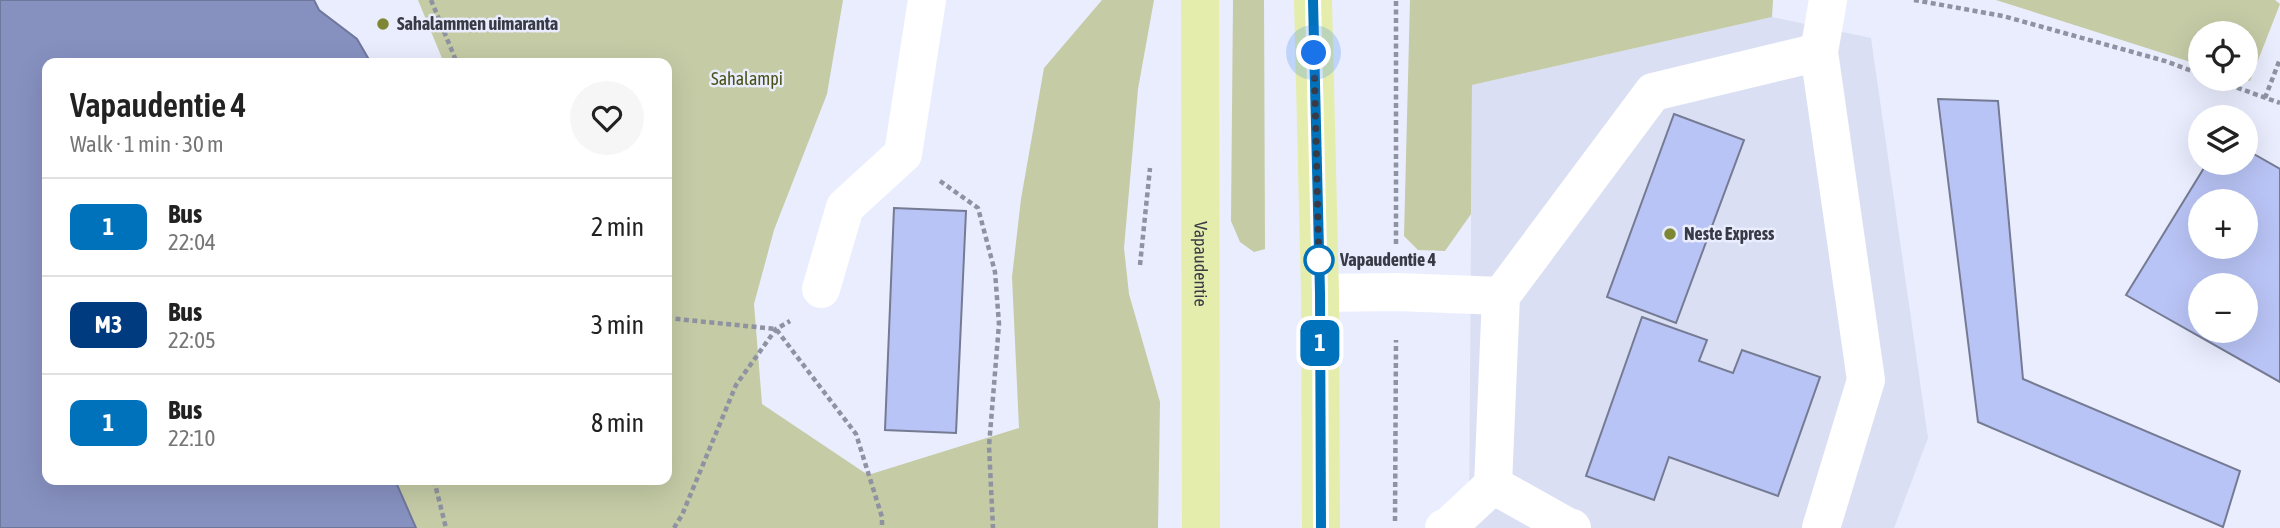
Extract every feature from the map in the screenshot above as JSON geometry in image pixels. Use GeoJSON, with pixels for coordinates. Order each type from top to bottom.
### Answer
{"type":"FeatureCollection","features":[{"type":"Feature","properties":{"kind":"main road","name":"Vapaudentie"},"geometry":{"type":"LineString","coordinates":[[1200,0],[1201,528]]}},
{"type":"Feature","properties":{"kind":"main road"},"geometry":{"type":"LineString","coordinates":[[1313,0],[1320,293],[1321,528]]}},
{"type":"Feature","properties":{"kind":"lane"},"geometry":{"type":"LineString","coordinates":[[821,289],[845,207],[903,154],[927,0]]}},
{"type":"Feature","properties":{"kind":"lane"},"geometry":{"type":"LineString","coordinates":[[1821,528],[1866,380],[1819,52],[1828,0]]}},
{"type":"Feature","properties":{"kind":"lane"},"geometry":{"type":"LineString","coordinates":[[1444,528],[1493,485],[1501,296],[1653,92],[1819,52]]}},
{"type":"Feature","properties":{"kind":"lane"},"geometry":{"type":"LineString","coordinates":[[1320,293],[1396,292],[1501,296]]}},
{"type":"Feature","properties":{"kind":"lane"},"geometry":{"type":"LineString","coordinates":[[1493,485],[1572,528]]}},
{"type":"Feature","properties":{"kind":"path"},"geometry":{"type":"LineString","coordinates":[[431,0],[455,58]]}},
{"type":"Feature","properties":{"kind":"path"},"geometry":{"type":"LineString","coordinates":[[1914,0],[2003,16],[2188,70]]}},
{"type":"Feature","properties":{"kind":"path"},"geometry":{"type":"LineString","coordinates":[[2265,98],[2280,60]]}},
{"type":"Feature","properties":{"kind":"path"},"geometry":{"type":"LineString","coordinates":[[2246,91],[2280,103]]}},
{"type":"Feature","properties":{"kind":"path"},"geometry":{"type":"LineString","coordinates":[[903,154],[978,208],[995,272],[999,324],[989,446],[993,528]]}},
{"type":"Feature","properties":{"kind":"path"},"geometry":{"type":"LineString","coordinates":[[674,528],[682,515],[736,385],[776,329],[805,313],[821,289]]}},
{"type":"Feature","properties":{"kind":"path"},"geometry":{"type":"LineString","coordinates":[[672,319],[776,329],[856,434],[882,517],[882,528]]}},
{"type":"Feature","properties":{"kind":"path"},"geometry":{"type":"LineString","coordinates":[[434,485],[446,528]]}},
{"type":"Feature","properties":{"kind":"shaded area"},"geometry":{"type":"Polygon","coordinates":[[[1772,17],[1871,38],[1928,438],[1894,528],[1469,528],[1472,85],[1772,17]]]}},
{"type":"Feature","properties":{"kind":"green space","name":"Sahalampi"},"geometry":{"type":"Polygon","coordinates":[[[418,0],[843,0],[827,94],[774,230],[754,304],[762,404],[868,475],[1019,428],[1012,277],[1021,199],[1044,68],[1102,0],[1154,0],[1138,89],[1124,248],[1129,294],[1160,402],[1158,528],[416,528],[397,485],[672,485],[672,58],[442,58],[418,0]]]}},
{"type":"Feature","properties":{"kind":"green space"},"geometry":{"type":"Polygon","coordinates":[[[1233,0],[1264,0],[1265,249],[1254,252],[1240,242],[1231,221],[1233,0]]]}},
{"type":"Feature","properties":{"kind":"green space"},"geometry":{"type":"Polygon","coordinates":[[[1410,0],[1773,0],[1772,17],[1472,85],[1471,214],[1445,251],[1418,250],[1404,236],[1410,0]]]}},
{"type":"Feature","properties":{"kind":"green space"},"geometry":{"type":"Polygon","coordinates":[[[1996,0],[2275,0],[2280,4],[2258,60],[2258,21],[2188,21],[2188,61],[1996,0]]]}},
{"type":"Feature","properties":{"kind":"water"},"geometry":{"type":"Polygon","coordinates":[[[0,0],[314,0],[319,10],[357,39],[368,58],[42,58],[42,485],[397,485],[416,528],[0,528],[0,0]]]}},
{"type":"Feature","properties":{"kind":"building"},"geometry":{"type":"Polygon","coordinates":[[[1938,99],[1998,101],[2023,379],[2240,471],[2223,527],[1978,422],[1938,99]]]}},
{"type":"Feature","properties":{"kind":"building"},"geometry":{"type":"Polygon","coordinates":[[[1674,114],[1744,140],[1676,323],[1607,297],[1674,114]]]}},
{"type":"Feature","properties":{"kind":"building"},"geometry":{"type":"Polygon","coordinates":[[[2258,156],[2280,169],[2280,382],[2211,343],[2258,343],[2258,273],[2188,273],[2188,330],[2126,295],[2188,194],[2188,259],[2258,259],[2258,189],[2191,189],[2200,175],[2258,175],[2258,156]]]}},
{"type":"Feature","properties":{"kind":"building"},"geometry":{"type":"Polygon","coordinates":[[[894,208],[966,211],[956,433],[885,430],[894,208]]]}},
{"type":"Feature","properties":{"kind":"building"},"geometry":{"type":"Polygon","coordinates":[[[1642,317],[1707,340],[1699,361],[1733,373],[1742,350],[1820,377],[1778,496],[1669,457],[1654,500],[1586,476],[1642,317]]]}},
{"type":"Feature","properties":{"kind":"bus line","name":"1"},"geometry":{"type":"LineString","coordinates":[[1313,0],[1320,293],[1321,528]]}},
{"type":"Feature","properties":{"kind":"place","name":"Sahalammen uimaranta"},"geometry":{"type":"Point","coordinates":[383,24]}},
{"type":"Feature","properties":{"kind":"place","name":"Neste Express"},"geometry":{"type":"Point","coordinates":[1670,234]}},
{"type":"Feature","properties":{"kind":"place","name":"Vapaudentie 4"},"geometry":{"type":"Point","coordinates":[1319,260]}},
{"type":"Feature","properties":{"kind":"route"},"geometry":{"type":"LineString","coordinates":[[1314,53],[1319,266],[1319,260]]}}]}
